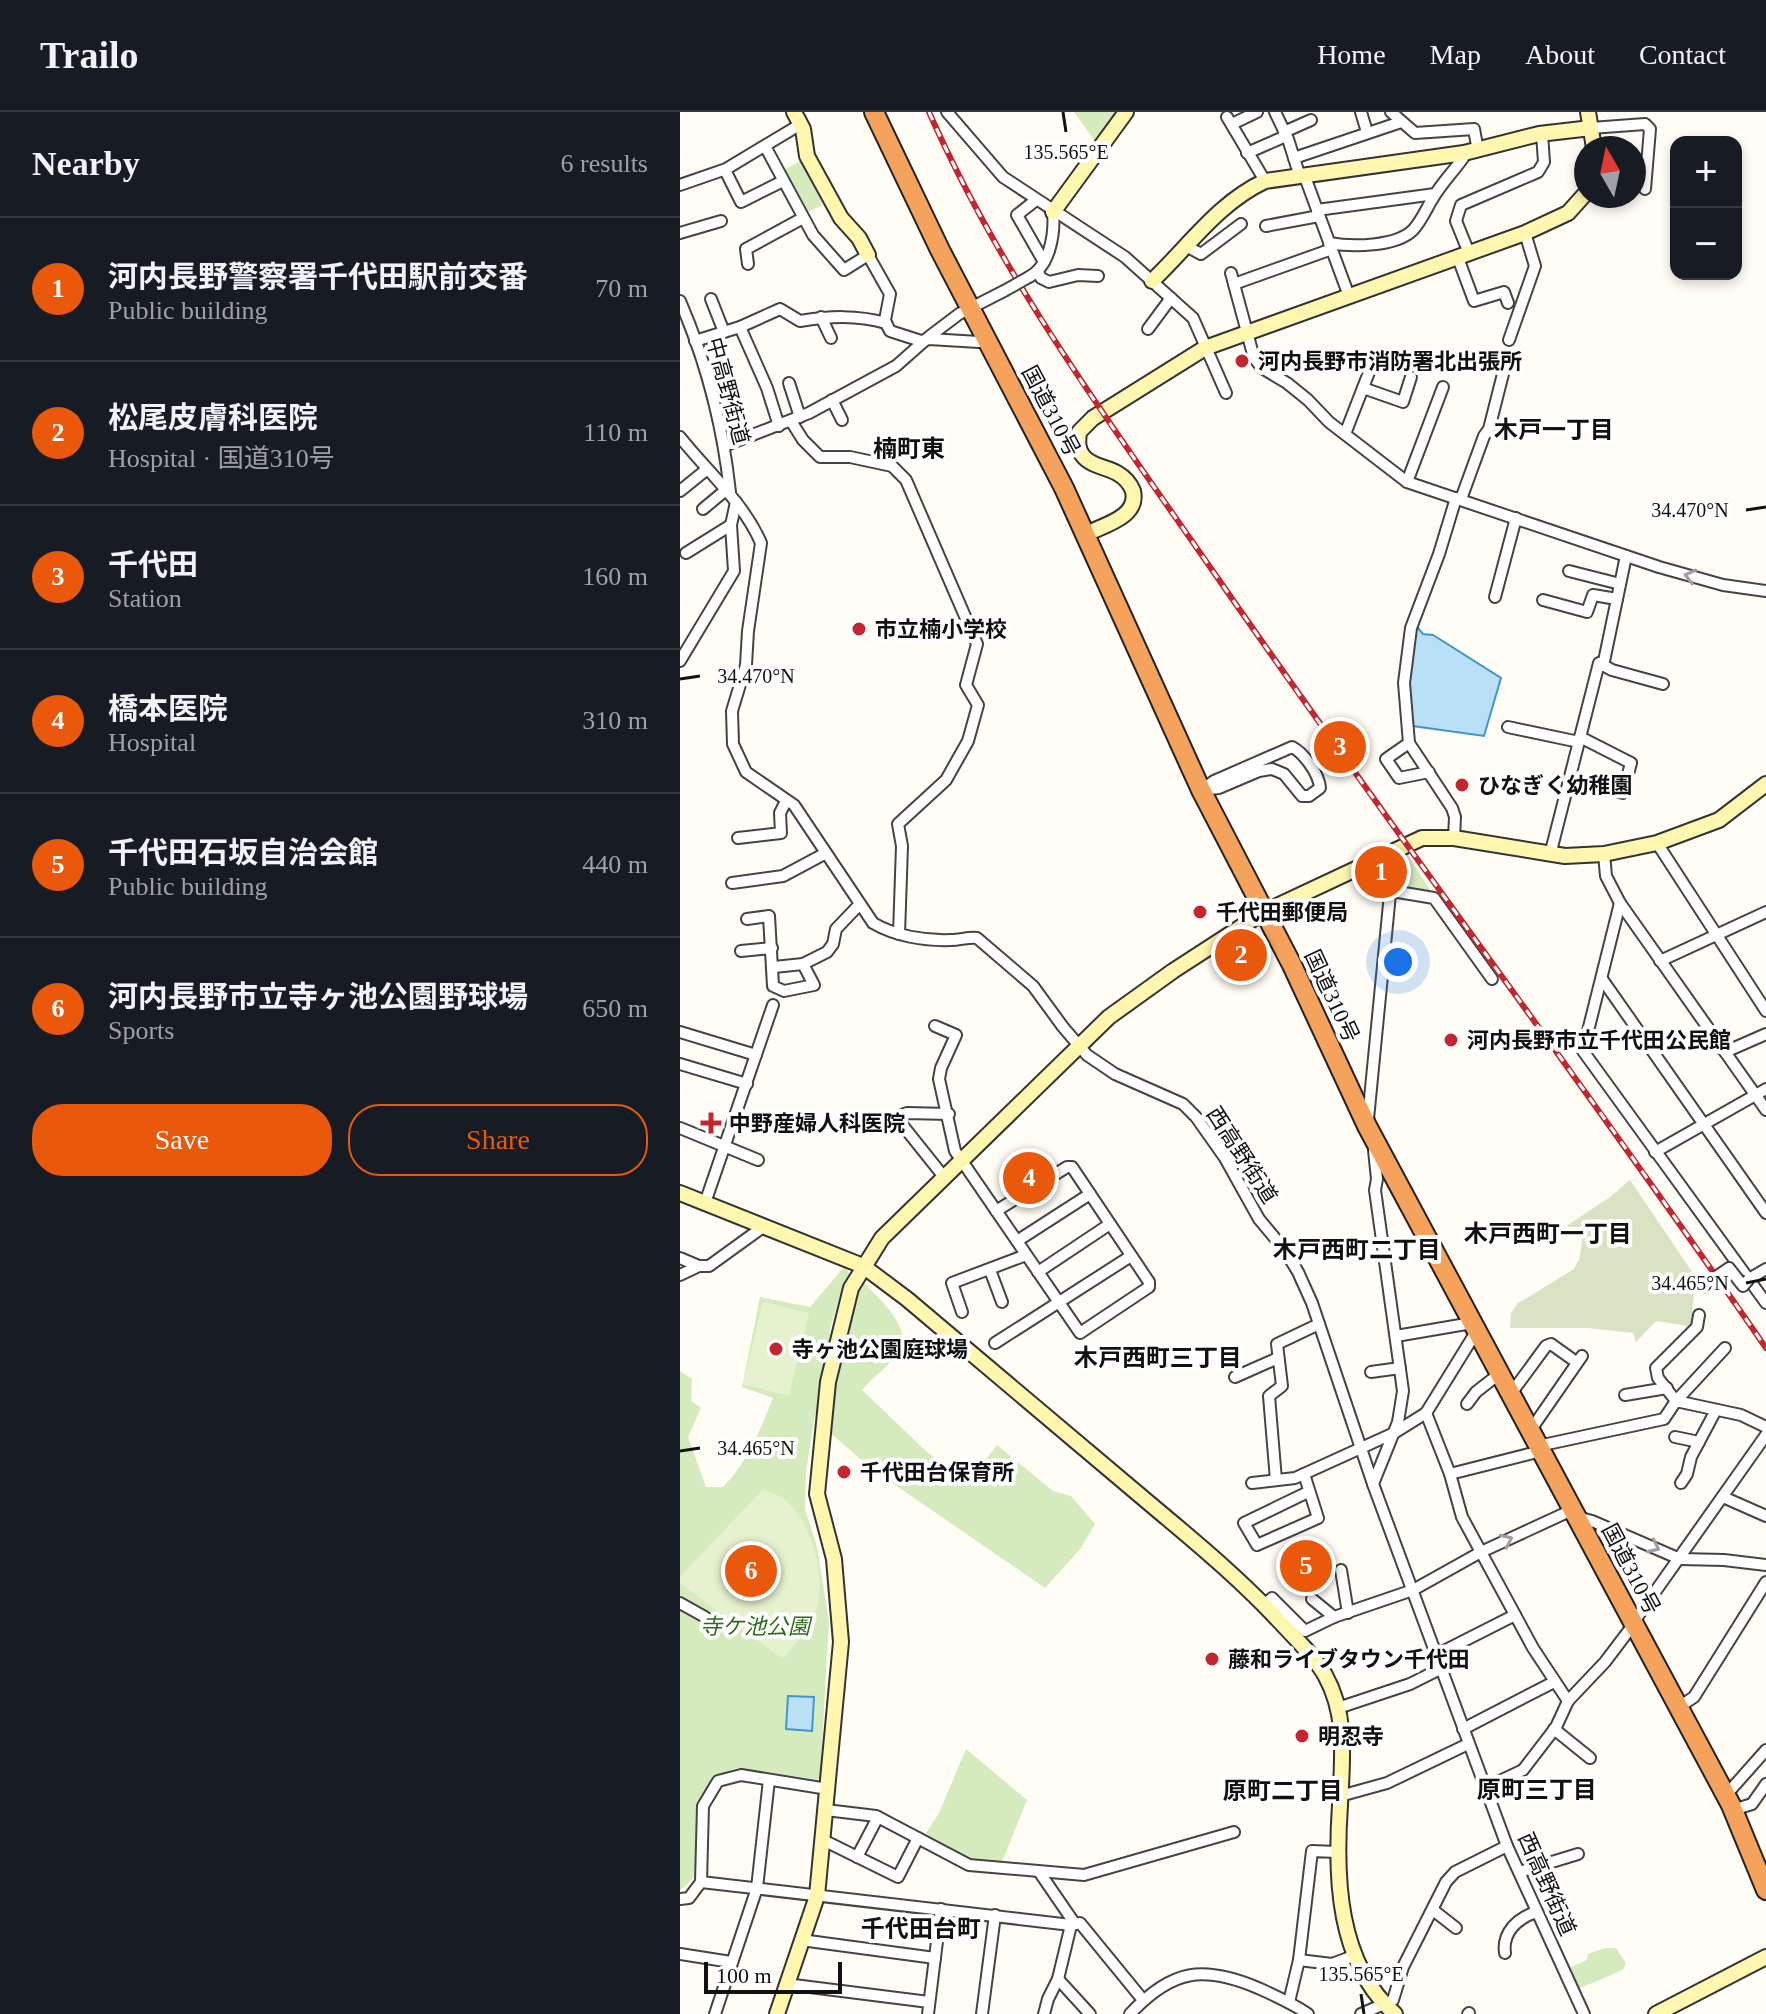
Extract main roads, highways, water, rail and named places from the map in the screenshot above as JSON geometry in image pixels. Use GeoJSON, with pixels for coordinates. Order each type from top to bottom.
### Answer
{"type":"FeatureCollection","features":[{"type":"Feature","properties":{"kind":"highway","name":"国道310号"},"geometry":{"type":"LineString","coordinates":[[874,112],[940,250],[1086,534],[1201,790],[1264,912],[1367,1126],[1679,1707],[1729,1803],[1766,1890]]}},
{"type":"Feature","properties":{"kind":"water"},"geometry":{"type":"Polygon","coordinates":[[[1418,628],[1423,634],[1433,635],[1501,678],[1484,736],[1413,726],[1408,682],[1412,641],[1418,628]]]}},
{"type":"Feature","properties":{"kind":"water"},"geometry":{"type":"Polygon","coordinates":[[[788,1696],[814,1697],[812,1731],[786,1729],[788,1696]]]}},
{"type":"Feature","properties":{"kind":"railway"},"geometry":{"type":"LineString","coordinates":[[929,112],[958,174],[1025,293],[1100,408],[1285,674],[1766,1348]]}},
{"type":"Feature","properties":{"kind":"place","name":"河内長野市消防署北出張所"},"geometry":{"type":"Point","coordinates":[1242,361]}},
{"type":"Feature","properties":{"kind":"place","name":"市立楠小学校"},"geometry":{"type":"Point","coordinates":[859,629]}},
{"type":"Feature","properties":{"kind":"place","name":"千代田"},"geometry":{"type":"Point","coordinates":[1340,747]}},
{"type":"Feature","properties":{"kind":"place","name":"ひなぎく幼稚園"},"geometry":{"type":"Point","coordinates":[1462,785]}},
{"type":"Feature","properties":{"kind":"place","name":"河内長野警察署千代田駅前交番"},"geometry":{"type":"Point","coordinates":[1381,872]}},
{"type":"Feature","properties":{"kind":"place","name":"千代田郵便局"},"geometry":{"type":"Point","coordinates":[1200,912]}},
{"type":"Feature","properties":{"kind":"place","name":"松尾皮膚科医院"},"geometry":{"type":"Point","coordinates":[1241,955]}},
{"type":"Feature","properties":{"kind":"place","name":"河内長野市立千代田公民館"},"geometry":{"type":"Point","coordinates":[1451,1040]}},
{"type":"Feature","properties":{"kind":"place","name":"中野産婦人科医院"},"geometry":{"type":"Point","coordinates":[711,1123]}},
{"type":"Feature","properties":{"kind":"place","name":"橋本医院"},"geometry":{"type":"Point","coordinates":[1029,1178]}},
{"type":"Feature","properties":{"kind":"place","name":"寺ヶ池公園庭球場"},"geometry":{"type":"Point","coordinates":[776,1349]}},
{"type":"Feature","properties":{"kind":"place","name":"千代田台保育所"},"geometry":{"type":"Point","coordinates":[844,1472]}},
{"type":"Feature","properties":{"kind":"place","name":"千代田石坂自治会館"},"geometry":{"type":"Point","coordinates":[1306,1566]}},
{"type":"Feature","properties":{"kind":"place","name":"河内長野市立寺ヶ池公園野球場"},"geometry":{"type":"Point","coordinates":[751,1571]}},
{"type":"Feature","properties":{"kind":"place","name":"藤和ライブタウン千代田"},"geometry":{"type":"Point","coordinates":[1212,1659]}},
{"type":"Feature","properties":{"kind":"place","name":"明忍寺"},"geometry":{"type":"Point","coordinates":[1302,1736]}},
{"type":"Feature","properties":{"kind":"district","name":"木戸一丁目"},"geometry":{"type":"Point","coordinates":[1554,430]}},
{"type":"Feature","properties":{"kind":"district","name":"楠町東"},"geometry":{"type":"Point","coordinates":[909,449]}},
{"type":"Feature","properties":{"kind":"district","name":"木戸西町一丁目"},"geometry":{"type":"Point","coordinates":[1548,1234]}},
{"type":"Feature","properties":{"kind":"district","name":"木戸西町二丁目"},"geometry":{"type":"Point","coordinates":[1357,1250]}},
{"type":"Feature","properties":{"kind":"district","name":"木戸西町三丁目"},"geometry":{"type":"Point","coordinates":[1158,1358]}},
{"type":"Feature","properties":{"kind":"district","name":"原町三丁目"},"geometry":{"type":"Point","coordinates":[1537,1790]}},
{"type":"Feature","properties":{"kind":"district","name":"原町二丁目"},"geometry":{"type":"Point","coordinates":[1283,1791]}},
{"type":"Feature","properties":{"kind":"district","name":"千代田台町"},"geometry":{"type":"Point","coordinates":[921,1929]}},
{"type":"Feature","properties":{"kind":"park label","name":"寺ケ池公園"},"geometry":{"type":"Point","coordinates":[755,1626]}}]}
